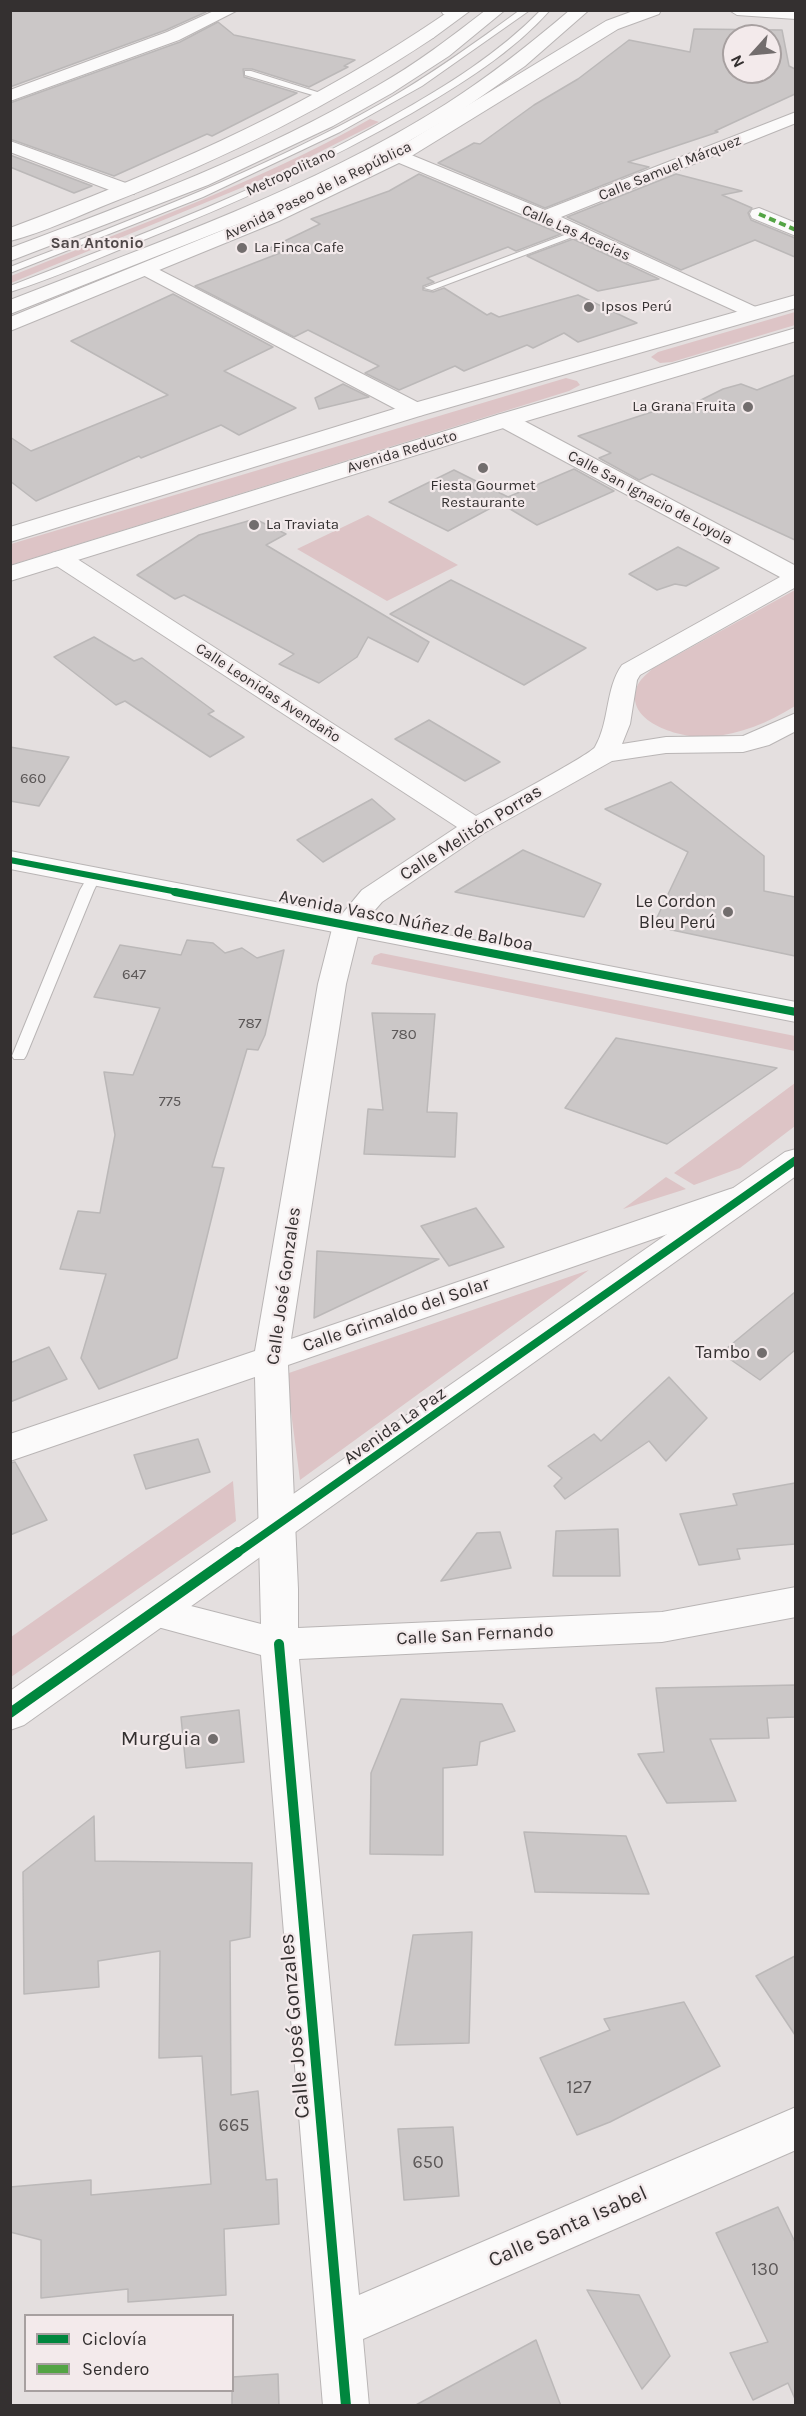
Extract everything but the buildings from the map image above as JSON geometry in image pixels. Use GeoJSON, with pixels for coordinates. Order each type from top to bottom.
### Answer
{"type":"FeatureCollection","features":[{"type":"Feature","properties":{"kind":"main road"},"geometry":{"type":"LineString","coordinates":[[10,235],[127,190],[257,134],[329,97],[380,67],[463,10]]}},
{"type":"Feature","properties":{"kind":"main road"},"geometry":{"type":"LineString","coordinates":[[10,255],[184,187],[317,126],[422,66],[497,10]]}},
{"type":"Feature","properties":{"kind":"main road"},"geometry":{"type":"LineString","coordinates":[[543,45],[581,10]]}},
{"type":"Feature","properties":{"kind":"main road"},"geometry":{"type":"LineString","coordinates":[[10,308],[247,212],[346,166],[449,108],[543,45],[607,10]]}},
{"type":"Feature","properties":{"kind":"main road"},"geometry":{"type":"LineString","coordinates":[[736,10],[795,14]]}},
{"type":"Feature","properties":{"kind":"main road","name":"Avenida Paseo de la República"},"geometry":{"type":"LineString","coordinates":[[10,325],[272,217],[398,156],[592,37],[626,18],[648,11]]}},
{"type":"Feature","properties":{"kind":"main road","name":"Avenida Reducto"},"geometry":{"type":"LineString","coordinates":[[14,530],[414,410],[795,301]]}},
{"type":"Feature","properties":{"kind":"main road","name":"Avenida Reducto"},"geometry":{"type":"LineString","coordinates":[[10,574],[505,420],[795,334]]}},
{"type":"Feature","properties":{"kind":"main road"},"geometry":{"type":"LineString","coordinates":[[604,357],[636,381]]}},
{"type":"Feature","properties":{"kind":"main road","name":"Avenida Vasco Núñez de Balboa"},"geometry":{"type":"LineString","coordinates":[[10,860],[795,1012]]}},
{"type":"Feature","properties":{"kind":"main road","name":"Avenida La Paz"},"geometry":{"type":"LineString","coordinates":[[10,1713],[795,1160]]}},
{"type":"Feature","properties":{"kind":"street"},"geometry":{"type":"LineString","coordinates":[[10,96],[173,36],[230,10]]}},
{"type":"Feature","properties":{"kind":"street"},"geometry":{"type":"LineString","coordinates":[[427,34],[449,10]]}},
{"type":"Feature","properties":{"kind":"street","name":"Calle Samuel Márquez"},"geometry":{"type":"LineString","coordinates":[[545,217],[795,117]]}},
{"type":"Feature","properties":{"kind":"street"},"geometry":{"type":"LineString","coordinates":[[770,128],[795,138]]}},
{"type":"Feature","properties":{"kind":"street"},"geometry":{"type":"LineString","coordinates":[[10,146],[127,190]]}},
{"type":"Feature","properties":{"kind":"street","name":"Calle Las Acacias"},"geometry":{"type":"LineString","coordinates":[[398,156],[545,217],[753,314]]}},
{"type":"Feature","properties":{"kind":"street"},"geometry":{"type":"LineString","coordinates":[[759,214],[795,230]]}},
{"type":"Feature","properties":{"kind":"street"},"geometry":{"type":"LineString","coordinates":[[146,268],[414,410]]}},
{"type":"Feature","properties":{"kind":"street","name":"Calle San Ignacio de Loyola"},"geometry":{"type":"LineString","coordinates":[[505,420],[795,576]]}},
{"type":"Feature","properties":{"kind":"street","name":"Calle Leonidas Avendaño"},"geometry":{"type":"LineString","coordinates":[[60,558],[475,827]]}},
{"type":"Feature","properties":{"kind":"street"},"geometry":{"type":"LineString","coordinates":[[605,754],[617,724],[625,680],[631,670],[643,661],[795,576]]}},
{"type":"Feature","properties":{"kind":"street"},"geometry":{"type":"LineString","coordinates":[[623,693],[635,714],[645,723],[665,734],[699,744]]}},
{"type":"Feature","properties":{"kind":"street","name":"Calle Melitón Porras"},"geometry":{"type":"LineString","coordinates":[[347,925],[372,896],[475,827],[605,754],[656,746],[743,744],[760,740],[795,720]]}},
{"type":"Feature","properties":{"kind":"street","name":"Calle José Gonzales"},"geometry":{"type":"LineString","coordinates":[[346,2406],[279,1644],[278,1526],[271,1358],[332,984],[347,925]]}},
{"type":"Feature","properties":{"kind":"street","name":"Calle Grimaldo del Solar"},"geometry":{"type":"LineString","coordinates":[[10,1448],[748,1194]]}},
{"type":"Feature","properties":{"kind":"street","name":"Calle San Fernando"},"geometry":{"type":"LineString","coordinates":[[156,1612],[279,1644],[662,1627],[795,1602]]}},
{"type":"Feature","properties":{"kind":"street","name":"Calle Santa Isabel"},"geometry":{"type":"LineString","coordinates":[[340,2326],[795,2128]]}},
{"type":"Feature","properties":{"kind":"lane","name":"Metropolitano"},"geometry":{"type":"LineString","coordinates":[[10,270],[192,198],[317,141],[424,81],[526,10]]}},
{"type":"Feature","properties":{"kind":"lane","name":"Metropolitano"},"geometry":{"type":"LineString","coordinates":[[10,289],[207,211],[339,150],[395,119],[471,71],[546,10]]}},
{"type":"Feature","properties":{"kind":"lane"},"geometry":{"type":"LineString","coordinates":[[248,73],[329,97]]}},
{"type":"Feature","properties":{"kind":"lane"},"geometry":{"type":"LineString","coordinates":[[429,288],[578,233]]}},
{"type":"Feature","properties":{"kind":"lane"},"geometry":{"type":"LineString","coordinates":[[20,1056],[87,890],[95,876]]}},
{"type":"Feature","properties":{"kind":"shaded area"},"geometry":{"type":"Polygon","coordinates":[[[370,119],[379,122],[282,171],[11,283],[11,276],[238,184],[283,164],[370,119]]]}},
{"type":"Feature","properties":{"kind":"shaded area"},"geometry":{"type":"Polygon","coordinates":[[[795,312],[795,325],[672,362],[660,363],[651,357],[658,352],[795,312]]]}},
{"type":"Feature","properties":{"kind":"shaded area"},"geometry":{"type":"Polygon","coordinates":[[[566,378],[577,381],[580,385],[569,391],[11,565],[11,544],[566,378]]]}},
{"type":"Feature","properties":{"kind":"shaded area"},"geometry":{"type":"Polygon","coordinates":[[[368,515],[458,565],[387,601],[297,549],[368,515]]]}},
{"type":"Feature","properties":{"kind":"shaded area"},"geometry":{"type":"Polygon","coordinates":[[[795,590],[795,706],[754,727],[709,737],[671,732],[647,719],[639,710],[635,700],[637,687],[652,669],[795,590]]]}},
{"type":"Feature","properties":{"kind":"shaded area"},"geometry":{"type":"Polygon","coordinates":[[[381,953],[795,1036],[795,1051],[371,964],[374,956],[381,953]]]}},
{"type":"Feature","properties":{"kind":"shaded area"},"geometry":{"type":"Polygon","coordinates":[[[795,1083],[795,1126],[740,1168],[694,1185],[674,1173],[795,1083]]]}},
{"type":"Feature","properties":{"kind":"shaded area"},"geometry":{"type":"Polygon","coordinates":[[[666,1177],[686,1189],[623,1209],[666,1177]]]}},
{"type":"Feature","properties":{"kind":"shaded area"},"geometry":{"type":"Polygon","coordinates":[[[589,1270],[300,1480],[286,1374],[589,1270]]]}},
{"type":"Feature","properties":{"kind":"shaded area"},"geometry":{"type":"Polygon","coordinates":[[[233,1481],[236,1521],[11,1677],[11,1637],[233,1481]]]}},
{"type":"Feature","properties":{"kind":"marked path"},"geometry":{"type":"LineString","coordinates":[[759,214],[796,230]]}},
{"type":"Feature","properties":{"kind":"cycle path"},"geometry":{"type":"LineString","coordinates":[[10,860],[796,1012]]}},
{"type":"Feature","properties":{"kind":"cycle path"},"geometry":{"type":"LineString","coordinates":[[10,1713],[796,1160]]}},
{"type":"Feature","properties":{"kind":"cycle path"},"geometry":{"type":"LineString","coordinates":[[279,1644],[346,2406]]}},
{"type":"Feature","properties":{"kind":"place","name":"La Finca Cafe"},"geometry":{"type":"Point","coordinates":[242,248]}},
{"type":"Feature","properties":{"kind":"place","name":"Ipsos Perú"},"geometry":{"type":"Point","coordinates":[589,307]}},
{"type":"Feature","properties":{"kind":"place","name":"La Grana Fruita"},"geometry":{"type":"Point","coordinates":[748,407]}},
{"type":"Feature","properties":{"kind":"place","name":"Fiesta Gourmet Restaurante"},"geometry":{"type":"Point","coordinates":[483,468]}},
{"type":"Feature","properties":{"kind":"place","name":"La Traviata"},"geometry":{"type":"Point","coordinates":[254,525]}},
{"type":"Feature","properties":{"kind":"place","name":"Le Cordon Bleu Perú"},"geometry":{"type":"Point","coordinates":[728,912]}},
{"type":"Feature","properties":{"kind":"place","name":"Tambo"},"geometry":{"type":"Point","coordinates":[762,1353]}},
{"type":"Feature","properties":{"kind":"place","name":"Murguia"},"geometry":{"type":"Point","coordinates":[213,1739]}},
{"type":"Feature","properties":{"kind":"district","name":"San Antonio"},"geometry":{"type":"Point","coordinates":[97,243]}}]}
